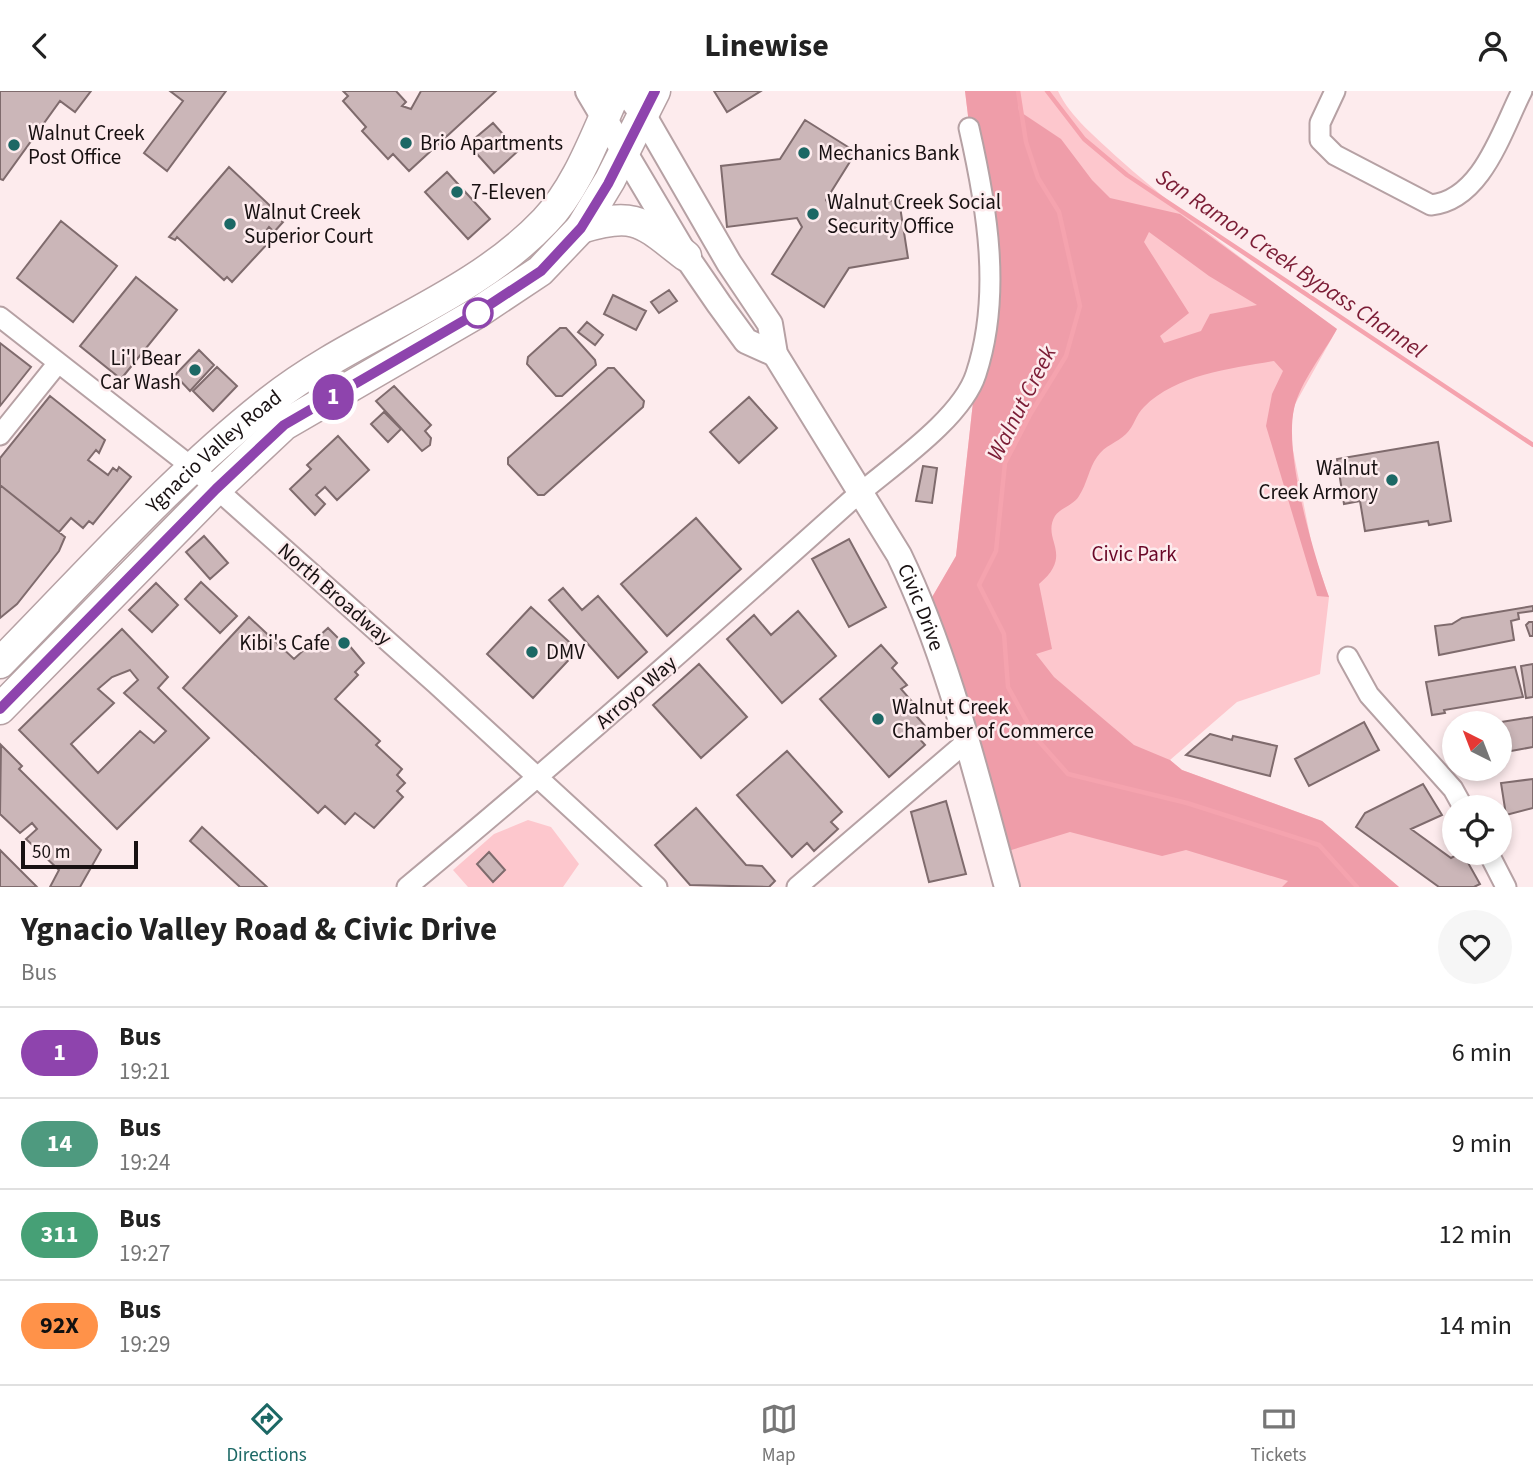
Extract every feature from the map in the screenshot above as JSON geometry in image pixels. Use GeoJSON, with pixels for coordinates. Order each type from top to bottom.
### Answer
{"type":"FeatureCollection","features":[{"type":"Feature","properties":{"kind":"highway","name":"Ygnacio Valley Road"},"geometry":{"type":"LineString","coordinates":[[0,709],[216,489],[284,425],[477,313],[541,271],[581,228],[625,152],[649,103]]}},
{"type":"Feature","properties":{"kind":"highway","name":"Ygnacio Valley Road"},"geometry":{"type":"LineString","coordinates":[[0,663],[193,468],[272,400],[506,255],[546,221],[562,199],[610,104]]}},
{"type":"Feature","properties":{"kind":"highway"},"geometry":{"type":"LineString","coordinates":[[581,228],[625,218],[652,230],[686,255]]}},
{"type":"Feature","properties":{"kind":"main road"},"geometry":{"type":"LineString","coordinates":[[588,91],[610,104],[625,152],[686,255],[746,341],[775,354]]}},
{"type":"Feature","properties":{"kind":"main road","name":"Civic Drive"},"geometry":{"type":"LineString","coordinates":[[625,91],[649,103],[729,263],[770,324],[775,354],[860,492],[915,589],[938,647],[1007,887]]}},
{"type":"Feature","properties":{"kind":"street"},"geometry":{"type":"LineString","coordinates":[[1335,91],[1320,123],[1320,140],[1335,155],[1424,204],[1431,205],[1456,198],[1470,187],[1522,91]]}},
{"type":"Feature","properties":{"kind":"street","name":"Arroyo Way"},"geometry":{"type":"LineString","coordinates":[[407,887],[618,709],[860,492],[957,410],[976,375],[991,304],[984,197],[969,128]]}},
{"type":"Feature","properties":{"kind":"street","name":"North Broadway"},"geometry":{"type":"LineString","coordinates":[[0,317],[193,468],[436,684],[657,887]]}},
{"type":"Feature","properties":{"kind":"street"},"geometry":{"type":"LineString","coordinates":[[0,435],[58,363]]}},
{"type":"Feature","properties":{"kind":"street"},"geometry":{"type":"LineString","coordinates":[[1348,657],[1369,695],[1456,795]]}},
{"type":"Feature","properties":{"kind":"street"},"geometry":{"type":"LineString","coordinates":[[797,887],[965,743]]}},
{"type":"Feature","properties":{"kind":"street"},"geometry":{"type":"LineString","coordinates":[[1495,865],[1506,887]]}},
{"type":"Feature","properties":{"kind":"green space","name":"Civic Park"},"geometry":{"type":"Polygon","coordinates":[[[965,91],[1058,91],[1085,127],[1144,181],[1337,329],[1294,406],[1290,435],[1313,551],[1329,597],[1320,674],[1237,702],[1170,760],[1182,770],[1322,821],[1399,887],[1007,887],[924,611],[956,556],[976,375],[991,304],[965,91]]]}},
{"type":"Feature","properties":{"kind":"green space"},"geometry":{"type":"Polygon","coordinates":[[[528,820],[551,827],[579,864],[563,887],[468,887],[453,870],[494,834],[528,820]]]}},
{"type":"Feature","properties":{"kind":"shaded area"},"geometry":{"type":"Polygon","coordinates":[[[965,91],[1017,91],[1019,111],[1061,139],[1092,180],[1110,198],[1180,214],[1337,329],[1301,388],[1294,409],[1292,428],[1296,476],[1315,555],[1329,597],[1317,596],[1266,426],[1272,394],[1283,371],[1274,361],[1240,367],[1188,380],[1157,396],[1141,410],[1126,434],[1107,447],[1094,461],[1079,496],[1055,516],[1052,525],[1055,564],[1039,584],[1052,649],[1036,654],[1054,677],[1134,745],[1170,760],[1182,770],[1322,821],[1399,887],[1282,887],[1288,881],[1186,850],[1162,856],[1070,832],[998,854],[924,611],[956,556],[976,375],[991,304],[965,91]],[[1149,232],[1144,242],[1189,313],[1160,336],[1164,343],[1201,331],[1210,314],[1257,305],[1209,276],[1149,232]]]}},
{"type":"Feature","properties":{"kind":"building","name":"Walnut Creek Post Office"},"geometry":{"type":"Polygon","coordinates":[[[0,91],[91,91],[75,112],[60,101],[3,180],[0,179],[0,91]]]}},
{"type":"Feature","properties":{"kind":"building"},"geometry":{"type":"Polygon","coordinates":[[[170,91],[226,91],[167,171],[144,153],[183,101],[170,91]]]}},
{"type":"Feature","properties":{"kind":"building","name":"Brio Apartments"},"geometry":{"type":"Polygon","coordinates":[[[343,91],[396,91],[406,102],[402,106],[411,109],[421,91],[496,91],[409,171],[393,154],[388,159],[362,131],[366,127],[343,101],[348,96],[343,91]]]}},
{"type":"Feature","properties":{"kind":"building"},"geometry":{"type":"Polygon","coordinates":[[[714,91],[761,91],[727,112],[714,91]]]}},
{"type":"Feature","properties":{"kind":"building","name":"Walnut Creek Social Security Office"},"geometry":{"type":"Polygon","coordinates":[[[805,120],[856,152],[826,200],[831,209],[899,200],[908,258],[849,268],[824,307],[772,274],[802,227],[797,218],[727,227],[721,166],[780,159],[805,120]]]}},
{"type":"Feature","properties":{"kind":"building"},"geometry":{"type":"Polygon","coordinates":[[[493,123],[518,151],[494,173],[468,144],[493,123]]]}},
{"type":"Feature","properties":{"kind":"building","name":"Walnut Creek Superior Court"},"geometry":{"type":"Polygon","coordinates":[[[229,167],[280,215],[277,217],[283,222],[274,232],[269,227],[262,236],[269,242],[232,282],[227,277],[224,280],[177,237],[175,240],[169,237],[229,167]]]}},
{"type":"Feature","properties":{"kind":"building"},"geometry":{"type":"Polygon","coordinates":[[[447,172],[490,219],[468,239],[425,192],[447,172]]]}},
{"type":"Feature","properties":{"kind":"building"},"geometry":{"type":"Polygon","coordinates":[[[61,221],[117,266],[73,322],[17,278],[61,221]]]}},
{"type":"Feature","properties":{"kind":"building"},"geometry":{"type":"Polygon","coordinates":[[[136,277],[177,310],[121,379],[80,346],[136,277]]]}},
{"type":"Feature","properties":{"kind":"building"},"geometry":{"type":"Polygon","coordinates":[[[669,290],[677,301],[659,313],[651,302],[669,290]]]}},
{"type":"Feature","properties":{"kind":"building"},"geometry":{"type":"Polygon","coordinates":[[[613,295],[646,311],[636,330],[604,314],[613,295]]]}},
{"type":"Feature","properties":{"kind":"building"},"geometry":{"type":"Polygon","coordinates":[[[587,322],[603,335],[595,345],[578,332],[587,322]]]}},
{"type":"Feature","properties":{"kind":"building"},"geometry":{"type":"Polygon","coordinates":[[[560,328],[566,328],[595,360],[596,365],[562,396],[556,396],[527,364],[528,357],[560,328]]]}},
{"type":"Feature","properties":{"kind":"building"},"geometry":{"type":"Polygon","coordinates":[[[0,343],[31,367],[0,406],[0,343]]]}},
{"type":"Feature","properties":{"kind":"building","name":"Li'l Bear Car Wash"},"geometry":{"type":"Polygon","coordinates":[[[199,350],[214,365],[190,391],[175,375],[199,350]]]}},
{"type":"Feature","properties":{"kind":"building"},"geometry":{"type":"Polygon","coordinates":[[[217,367],[237,386],[213,411],[193,391],[217,367]]]}},
{"type":"Feature","properties":{"kind":"building"},"geometry":{"type":"Polygon","coordinates":[[[608,368],[614,368],[644,401],[643,407],[544,495],[538,495],[508,464],[508,458],[608,368]]]}},
{"type":"Feature","properties":{"kind":"building"},"geometry":{"type":"Polygon","coordinates":[[[394,386],[431,425],[425,431],[431,438],[430,445],[422,451],[376,401],[394,386]]]}},
{"type":"Feature","properties":{"kind":"building"},"geometry":{"type":"Polygon","coordinates":[[[50,396],[105,440],[99,453],[96,450],[88,460],[108,475],[113,468],[117,471],[119,467],[131,477],[93,524],[89,521],[83,528],[71,518],[59,532],[0,485],[0,458],[50,396]]]}},
{"type":"Feature","properties":{"kind":"building"},"geometry":{"type":"Polygon","coordinates":[[[749,397],[777,428],[739,463],[710,432],[749,397]]]}},
{"type":"Feature","properties":{"kind":"building"},"geometry":{"type":"Polygon","coordinates":[[[384,412],[401,429],[388,442],[371,424],[384,412]]]}},
{"type":"Feature","properties":{"kind":"building"},"geometry":{"type":"Polygon","coordinates":[[[338,436],[369,470],[337,500],[325,487],[316,495],[325,504],[315,515],[290,489],[311,469],[307,465],[338,436]]]}},
{"type":"Feature","properties":{"kind":"building","name":"Walnut Creek Armory"},"geometry":{"type":"Polygon","coordinates":[[[1438,442],[1451,521],[1429,525],[1428,521],[1365,531],[1360,501],[1344,504],[1337,459],[1438,442]]]}},
{"type":"Feature","properties":{"kind":"building"},"geometry":{"type":"Polygon","coordinates":[[[923,466],[937,468],[932,503],[916,501],[923,466]]]}},
{"type":"Feature","properties":{"kind":"building"},"geometry":{"type":"Polygon","coordinates":[[[0,485],[65,537],[59,551],[17,604],[0,618],[0,485]]]}},
{"type":"Feature","properties":{"kind":"building"},"geometry":{"type":"Polygon","coordinates":[[[696,518],[741,569],[667,636],[621,584],[696,518]]]}},
{"type":"Feature","properties":{"kind":"building"},"geometry":{"type":"Polygon","coordinates":[[[204,536],[228,563],[210,579],[186,552],[204,536]]]}},
{"type":"Feature","properties":{"kind":"building"},"geometry":{"type":"Polygon","coordinates":[[[849,539],[886,607],[849,627],[812,559],[849,539]]]}},
{"type":"Feature","properties":{"kind":"building"},"geometry":{"type":"Polygon","coordinates":[[[201,582],[237,616],[220,633],[185,599],[201,582]]]}},
{"type":"Feature","properties":{"kind":"building"},"geometry":{"type":"Polygon","coordinates":[[[156,583],[178,605],[152,632],[129,610],[156,583]]]}},
{"type":"Feature","properties":{"kind":"building"},"geometry":{"type":"Polygon","coordinates":[[[563,588],[582,610],[598,596],[647,652],[618,678],[549,600],[563,588]]]}},
{"type":"Feature","properties":{"kind":"building"},"geometry":{"type":"Polygon","coordinates":[[[1533,606],[1533,611],[1518,613],[1519,619],[1511,621],[1514,640],[1439,655],[1435,626],[1452,624],[1462,618],[1533,606]]]}},
{"type":"Feature","properties":{"kind":"building","name":"DMV"},"geometry":{"type":"Polygon","coordinates":[[[531,607],[578,650],[533,698],[487,654],[531,607]]]}},
{"type":"Feature","properties":{"kind":"building"},"geometry":{"type":"Polygon","coordinates":[[[798,611],[836,656],[782,703],[727,639],[754,615],[771,635],[798,611]]]}},
{"type":"Feature","properties":{"kind":"building"},"geometry":{"type":"Polygon","coordinates":[[[249,617],[294,659],[328,628],[341,641],[343,638],[364,663],[355,672],[358,675],[335,699],[380,741],[376,745],[402,769],[397,775],[405,783],[397,791],[403,797],[374,828],[355,813],[345,824],[325,806],[318,813],[183,688],[249,617]]]}},
{"type":"Feature","properties":{"kind":"building"},"geometry":{"type":"Polygon","coordinates":[[[1533,622],[1533,636],[1530,636],[1526,625],[1533,622]]]}},
{"type":"Feature","properties":{"kind":"building"},"geometry":{"type":"Polygon","coordinates":[[[122,629],[168,677],[158,688],[209,738],[117,829],[19,730],[122,629]],[[130,670],[112,677],[98,689],[114,703],[71,744],[98,773],[140,731],[154,743],[166,731],[124,693],[138,680],[130,670]]]}},
{"type":"Feature","properties":{"kind":"building","name":"Walnut Creek Chamber of Commerce"},"geometry":{"type":"Polygon","coordinates":[[[881,645],[897,663],[892,668],[907,685],[901,689],[916,706],[911,710],[926,727],[917,736],[925,745],[889,777],[820,699],[881,645]]]}},
{"type":"Feature","properties":{"kind":"building"},"geometry":{"type":"Polygon","coordinates":[[[699,664],[747,717],[701,758],[653,705],[699,664]]]}},
{"type":"Feature","properties":{"kind":"building"},"geometry":{"type":"Polygon","coordinates":[[[1533,664],[1533,697],[1526,698],[1521,666],[1533,664]]]}},
{"type":"Feature","properties":{"kind":"building"},"geometry":{"type":"Polygon","coordinates":[[[1515,667],[1523,697],[1444,710],[1442,713],[1432,715],[1426,682],[1515,667]]]}},
{"type":"Feature","properties":{"kind":"building"},"geometry":{"type":"Polygon","coordinates":[[[1533,717],[1533,747],[1512,751],[1512,720],[1533,717]]]}},
{"type":"Feature","properties":{"kind":"building"},"geometry":{"type":"Polygon","coordinates":[[[1364,722],[1379,750],[1309,786],[1295,759],[1364,722]]]}},
{"type":"Feature","properties":{"kind":"building"},"geometry":{"type":"Polygon","coordinates":[[[1210,734],[1277,746],[1270,776],[1186,755],[1210,734]]]}},
{"type":"Feature","properties":{"kind":"building"},"geometry":{"type":"Polygon","coordinates":[[[1,745],[22,766],[19,769],[101,850],[80,887],[50,887],[59,870],[26,839],[37,829],[32,823],[20,833],[0,814],[1,745]]]}},
{"type":"Feature","properties":{"kind":"building"},"geometry":{"type":"Polygon","coordinates":[[[787,751],[842,812],[831,822],[838,829],[814,851],[807,843],[792,857],[737,795],[787,751]]]}},
{"type":"Feature","properties":{"kind":"building"},"geometry":{"type":"Polygon","coordinates":[[[1533,779],[1533,808],[1512,813],[1512,795],[1503,795],[1501,783],[1533,779]]]}},
{"type":"Feature","properties":{"kind":"building"},"geometry":{"type":"Polygon","coordinates":[[[1423,784],[1442,815],[1411,829],[1442,851],[1442,865],[1469,865],[1480,884],[1474,887],[1439,887],[1356,827],[1365,813],[1423,784]]]}},
{"type":"Feature","properties":{"kind":"building"},"geometry":{"type":"Polygon","coordinates":[[[946,801],[966,874],[929,882],[911,812],[946,801]]]}},
{"type":"Feature","properties":{"kind":"building"},"geometry":{"type":"Polygon","coordinates":[[[696,808],[746,865],[762,866],[775,881],[769,887],[690,885],[655,845],[696,808]]]}},
{"type":"Feature","properties":{"kind":"building"},"geometry":{"type":"Polygon","coordinates":[[[202,827],[267,887],[240,887],[190,841],[202,827]]]}},
{"type":"Feature","properties":{"kind":"building"},"geometry":{"type":"Polygon","coordinates":[[[0,850],[37,887],[0,887],[0,850]]]}},
{"type":"Feature","properties":{"kind":"building"},"geometry":{"type":"Polygon","coordinates":[[[489,852],[505,870],[493,882],[477,864],[489,852]]]}},
{"type":"Feature","properties":{"kind":"waterway","name":"Walnut Creek"},"geometry":{"type":"LineString","coordinates":[[1018,91],[1026,142],[1038,178],[1059,212],[1080,306],[1066,356],[1031,413],[1005,463],[996,551],[979,585],[1004,634],[1008,687],[1036,738],[1068,774],[1187,803],[1319,845],[1357,887]]}},
{"type":"Feature","properties":{"kind":"waterway","name":"San Ramon Creek Bypass Channel"},"geometry":{"type":"LineString","coordinates":[[1047,91],[1084,139],[1127,175],[1533,445]]}},
{"type":"Feature","properties":{"kind":"bus line","name":"1"},"geometry":{"type":"LineString","coordinates":[[0,709],[216,489],[284,425],[477,313],[541,271],[581,228],[608,184],[655,91]]}},
{"type":"Feature","properties":{"kind":"place","name":"Brio Apartments"},"geometry":{"type":"Point","coordinates":[406,143]}},
{"type":"Feature","properties":{"kind":"place","name":"Walnut Creek Post Office"},"geometry":{"type":"Point","coordinates":[14,145]}},
{"type":"Feature","properties":{"kind":"place","name":"Mechanics Bank"},"geometry":{"type":"Point","coordinates":[804,153]}},
{"type":"Feature","properties":{"kind":"place","name":"7-Eleven"},"geometry":{"type":"Point","coordinates":[457,192]}},
{"type":"Feature","properties":{"kind":"place","name":"Walnut Creek Social Security Office"},"geometry":{"type":"Point","coordinates":[813,214]}},
{"type":"Feature","properties":{"kind":"place","name":"Walnut Creek Superior Court"},"geometry":{"type":"Point","coordinates":[230,224]}},
{"type":"Feature","properties":{"kind":"place","name":"Li'l Bear Car Wash"},"geometry":{"type":"Point","coordinates":[195,370]}},
{"type":"Feature","properties":{"kind":"place","name":"Walnut Creek Armory"},"geometry":{"type":"Point","coordinates":[1392,480]}},
{"type":"Feature","properties":{"kind":"place","name":"Kibi's Cafe"},"geometry":{"type":"Point","coordinates":[344,643]}},
{"type":"Feature","properties":{"kind":"place","name":"DMV"},"geometry":{"type":"Point","coordinates":[532,652]}},
{"type":"Feature","properties":{"kind":"place","name":"Walnut Creek Chamber of Commerce"},"geometry":{"type":"Point","coordinates":[878,719]}}]}
